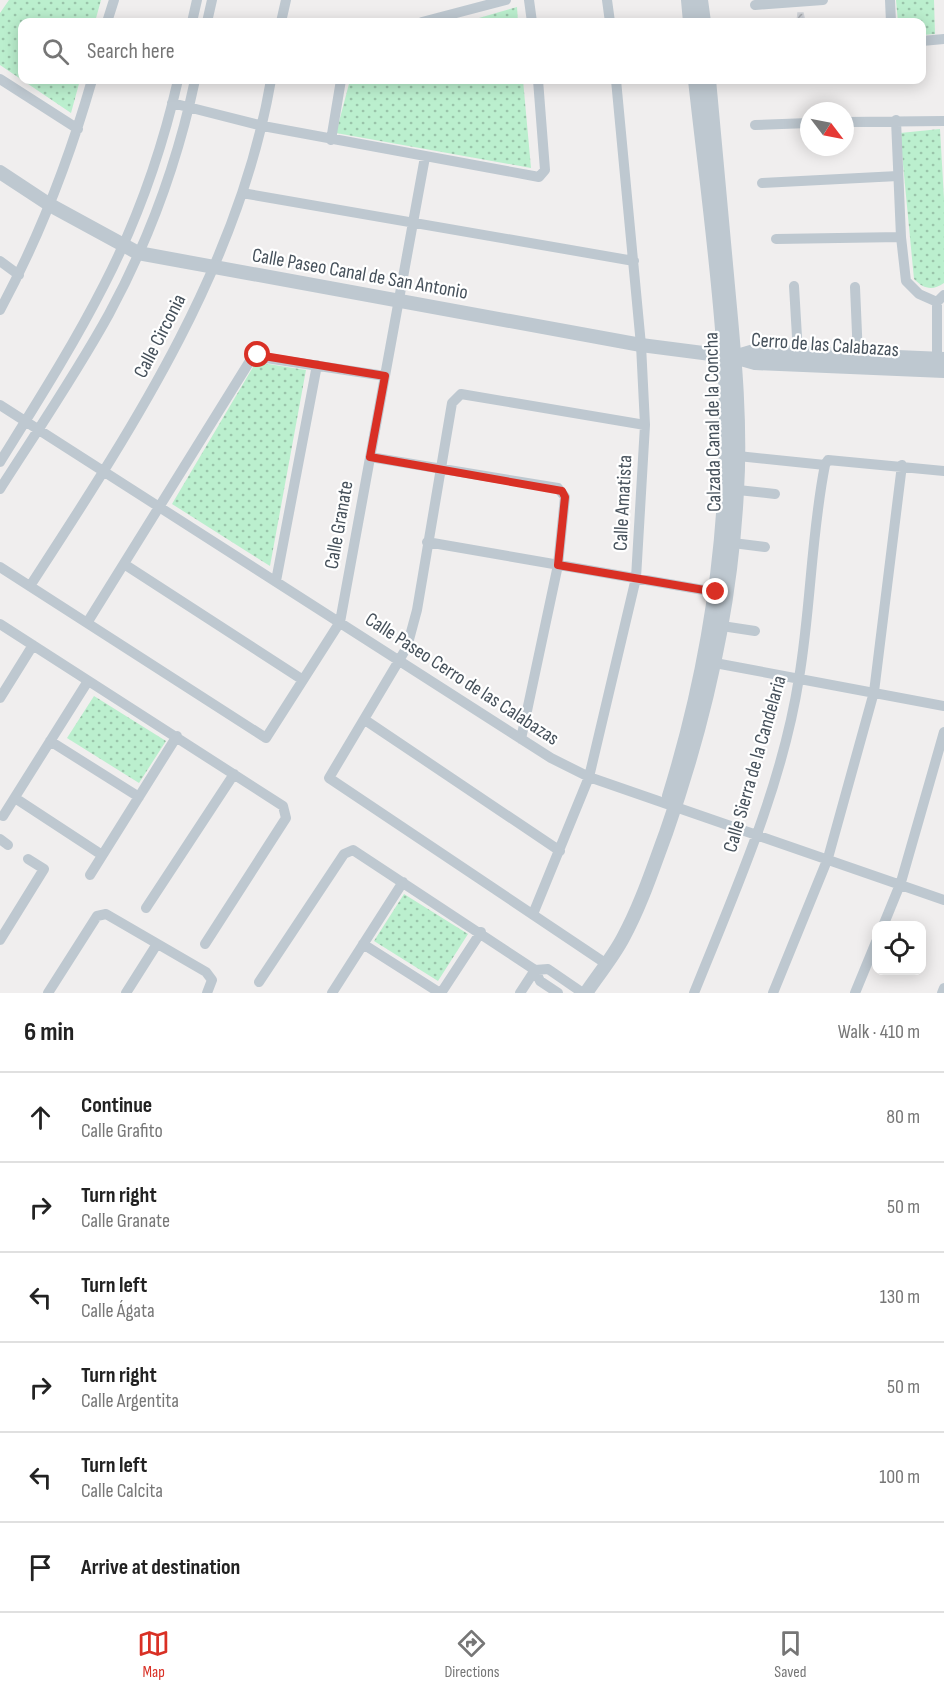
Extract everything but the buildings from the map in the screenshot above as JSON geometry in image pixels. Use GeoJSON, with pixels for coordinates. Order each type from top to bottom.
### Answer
{"type":"FeatureCollection","features":[{"type":"Feature","properties":{"kind":"street"},"geometry":{"type":"LineString","coordinates":[[108,18],[114,0]]}},
{"type":"Feature","properties":{"kind":"street"},"geometry":{"type":"LineString","coordinates":[[193,18],[197,0]]}},
{"type":"Feature","properties":{"kind":"street"},"geometry":{"type":"LineString","coordinates":[[208,18],[212,0]]}},
{"type":"Feature","properties":{"kind":"street"},"geometry":{"type":"LineString","coordinates":[[282,18],[286,0]]}},
{"type":"Feature","properties":{"kind":"street"},"geometry":{"type":"LineString","coordinates":[[437,18],[506,0]]}},
{"type":"Feature","properties":{"kind":"street"},"geometry":{"type":"LineString","coordinates":[[530,0],[532,18]]}},
{"type":"Feature","properties":{"kind":"street"},"geometry":{"type":"LineString","coordinates":[[607,0],[609,18]]}},
{"type":"Feature","properties":{"kind":"street"},"geometry":{"type":"LineString","coordinates":[[688,0],[690,18]]}},
{"type":"Feature","properties":{"kind":"street"},"geometry":{"type":"LineString","coordinates":[[701,0],[703,18]]}},
{"type":"Feature","properties":{"kind":"street"},"geometry":{"type":"LineString","coordinates":[[755,5],[823,0]]}},
{"type":"Feature","properties":{"kind":"street"},"geometry":{"type":"LineString","coordinates":[[890,0],[891,18]]}},
{"type":"Feature","properties":{"kind":"street"},"geometry":{"type":"LineString","coordinates":[[926,41],[944,39]]}},
{"type":"Feature","properties":{"kind":"street"},"geometry":{"type":"LineString","coordinates":[[0,79],[78,129]]}},
{"type":"Feature","properties":{"kind":"street"},"geometry":{"type":"LineString","coordinates":[[0,310],[19,275],[50,205],[78,129],[91,84]]}},
{"type":"Feature","properties":{"kind":"street"},"geometry":{"type":"LineString","coordinates":[[0,462],[104,286],[152,170],[177,84]]}},
{"type":"Feature","properties":{"kind":"street"},"geometry":{"type":"LineString","coordinates":[[0,489],[109,314],[138,253],[169,175],[194,84]]}},
{"type":"Feature","properties":{"kind":"street","name":"Calle Circonia"},"geometry":{"type":"LineString","coordinates":[[30,586],[152,392],[213,267],[242,193],[263,126],[270,84]]}},
{"type":"Feature","properties":{"kind":"street"},"geometry":{"type":"LineString","coordinates":[[331,140],[340,84]]}},
{"type":"Feature","properties":{"kind":"street"},"geometry":{"type":"LineString","coordinates":[[172,104],[331,140],[538,177],[543,176],[545,170],[538,84]]}},
{"type":"Feature","properties":{"kind":"street","name":"Calle Amatista"},"geometry":{"type":"LineString","coordinates":[[533,914],[589,777],[636,578],[645,425],[634,261],[616,84]]}},
{"type":"Feature","properties":{"kind":"street","name":"Calzada Canal de la Concha"},"geometry":{"type":"LineString","coordinates":[[585,993],[606,961],[609,949],[672,803],[698,734],[722,626],[725,437],[729,357],[696,84]]}},
{"type":"Feature","properties":{"kind":"street","name":"Calzada Canal de la Concha"},"geometry":{"type":"LineString","coordinates":[[672,803],[733,543],[738,490],[738,456],[709,84]]}},
{"type":"Feature","properties":{"kind":"street"},"geometry":{"type":"LineString","coordinates":[[896,120],[901,237],[906,281],[919,294],[940,298],[940,365]]}},
{"type":"Feature","properties":{"kind":"street"},"geometry":{"type":"LineString","coordinates":[[854,122],[944,121]]}},
{"type":"Feature","properties":{"kind":"street"},"geometry":{"type":"LineString","coordinates":[[755,125],[800,123]]}},
{"type":"Feature","properties":{"kind":"street","name":"Calle Granate"},"geometry":{"type":"LineString","coordinates":[[87,623],[266,738],[340,621],[426,157]]}},
{"type":"Feature","properties":{"kind":"street","name":"Calle Paseo Canal de San Antonio"},"geometry":{"type":"LineString","coordinates":[[0,172],[50,205],[138,253],[641,345],[729,357]]}},
{"type":"Feature","properties":{"kind":"street"},"geometry":{"type":"LineString","coordinates":[[762,183],[898,176]]}},
{"type":"Feature","properties":{"kind":"street"},"geometry":{"type":"LineString","coordinates":[[242,193],[634,261]]}},
{"type":"Feature","properties":{"kind":"street"},"geometry":{"type":"LineString","coordinates":[[776,239],[901,237]]}},
{"type":"Feature","properties":{"kind":"street"},"geometry":{"type":"LineString","coordinates":[[0,261],[19,275]]}},
{"type":"Feature","properties":{"kind":"street"},"geometry":{"type":"LineString","coordinates":[[794,286],[798,354]]}},
{"type":"Feature","properties":{"kind":"street"},"geometry":{"type":"LineString","coordinates":[[855,287],[858,357]]}},
{"type":"Feature","properties":{"kind":"street","name":"Cerro de las Calabazas"},"geometry":{"type":"LineString","coordinates":[[729,357],[754,351],[858,357],[940,365]]}},
{"type":"Feature","properties":{"kind":"street"},"geometry":{"type":"LineString","coordinates":[[0,567],[87,623],[253,356],[385,376]]}},
{"type":"Feature","properties":{"kind":"street","name":"Cerro de las Calabazas"},"geometry":{"type":"LineString","coordinates":[[729,357],[755,363],[797,367],[940,365]]}},
{"type":"Feature","properties":{"kind":"street"},"geometry":{"type":"LineString","coordinates":[[276,580],[317,365]]}},
{"type":"Feature","properties":{"kind":"street"},"geometry":{"type":"LineString","coordinates":[[606,961],[329,778],[400,662],[412,632],[452,403],[456,397],[461,394],[645,425]]}},
{"type":"Feature","properties":{"kind":"street","name":"Calle Paseo Cerro de las Calabazas"},"geometry":{"type":"LineString","coordinates":[[0,405],[340,621],[521,740],[589,777],[672,803],[901,882],[944,900]]}},
{"type":"Feature","properties":{"kind":"street"},"geometry":{"type":"LineString","coordinates":[[738,456],[825,465],[828,460],[902,465],[944,471]]}},
{"type":"Feature","properties":{"kind":"street"},"geometry":{"type":"LineString","coordinates":[[370,457],[562,491],[565,497],[558,565],[521,740]]}},
{"type":"Feature","properties":{"kind":"street","name":"Calle Sierra de la Candelaria"},"geometry":{"type":"LineString","coordinates":[[694,993],[758,833],[799,679],[825,465]]}},
{"type":"Feature","properties":{"kind":"street"},"geometry":{"type":"LineString","coordinates":[[773,993],[828,858],[874,692],[902,465]]}},
{"type":"Feature","properties":{"kind":"street"},"geometry":{"type":"LineString","coordinates":[[738,490],[775,494]]}},
{"type":"Feature","properties":{"kind":"street"},"geometry":{"type":"LineString","coordinates":[[427,542],[721,593]]}},
{"type":"Feature","properties":{"kind":"street"},"geometry":{"type":"LineString","coordinates":[[733,543],[765,547]]}},
{"type":"Feature","properties":{"kind":"street"},"geometry":{"type":"LineString","coordinates":[[124,564],[303,680]]}},
{"type":"Feature","properties":{"kind":"street"},"geometry":{"type":"LineString","coordinates":[[0,624],[177,736],[282,806],[286,811],[286,818],[205,944]]}},
{"type":"Feature","properties":{"kind":"street"},"geometry":{"type":"LineString","coordinates":[[722,626],[755,631]]}},
{"type":"Feature","properties":{"kind":"street"},"geometry":{"type":"LineString","coordinates":[[0,698],[33,645]]}},
{"type":"Feature","properties":{"kind":"street"},"geometry":{"type":"LineString","coordinates":[[715,663],[944,706]]}},
{"type":"Feature","properties":{"kind":"street"},"geometry":{"type":"LineString","coordinates":[[3,816],[88,681]]}},
{"type":"Feature","properties":{"kind":"street"},"geometry":{"type":"LineString","coordinates":[[364,720],[560,851]]}},
{"type":"Feature","properties":{"kind":"street"},"geometry":{"type":"LineString","coordinates":[[885,921],[901,882],[944,732]]}},
{"type":"Feature","properties":{"kind":"street"},"geometry":{"type":"LineString","coordinates":[[90,875],[177,736]]}},
{"type":"Feature","properties":{"kind":"street"},"geometry":{"type":"LineString","coordinates":[[50,741],[139,797]]}},
{"type":"Feature","properties":{"kind":"street"},"geometry":{"type":"LineString","coordinates":[[147,908],[234,774]]}},
{"type":"Feature","properties":{"kind":"street"},"geometry":{"type":"LineString","coordinates":[[15,798],[102,855]]}},
{"type":"Feature","properties":{"kind":"street"},"geometry":{"type":"LineString","coordinates":[[259,982],[348,850],[359,853],[481,932],[535,970],[540,981],[558,993]]}},
{"type":"Feature","properties":{"kind":"street"},"geometry":{"type":"LineString","coordinates":[[0,940],[44,869],[28,859]]}},
{"type":"Feature","properties":{"kind":"street"},"geometry":{"type":"LineString","coordinates":[[332,993],[403,882]]}},
{"type":"Feature","properties":{"kind":"street"},"geometry":{"type":"LineString","coordinates":[[48,993],[97,916],[101,914],[111,915],[210,975],[212,985],[207,993]]}},
{"type":"Feature","properties":{"kind":"street"},"geometry":{"type":"LineString","coordinates":[[363,944],[440,993],[481,932]]}},
{"type":"Feature","properties":{"kind":"street"},"geometry":{"type":"LineString","coordinates":[[126,993],[157,944]]}},
{"type":"Feature","properties":{"kind":"street"},"geometry":{"type":"LineString","coordinates":[[855,993],[872,952]]}},
{"type":"Feature","properties":{"kind":"street"},"geometry":{"type":"LineString","coordinates":[[535,970],[548,969],[585,993]]}},
{"type":"Feature","properties":{"kind":"street"},"geometry":{"type":"LineString","coordinates":[[520,993],[535,970]]}},
{"type":"Feature","properties":{"kind":"street"},"geometry":{"type":"LineString","coordinates":[[942,993],[944,988]]}},
{"type":"Feature","properties":{"kind":"green space"},"geometry":{"type":"Polygon","coordinates":[[[9,0],[101,0],[96,18],[18,18],[18,77],[0,65],[0,13],[9,0]]]}},
{"type":"Feature","properties":{"kind":"green space"},"geometry":{"type":"Polygon","coordinates":[[[896,0],[934,0],[935,34],[926,35],[926,18],[898,18],[896,0]]]}},
{"type":"Feature","properties":{"kind":"green space"},"geometry":{"type":"Polygon","coordinates":[[[517,7],[518,18],[479,18],[517,7]]]}},
{"type":"Feature","properties":{"kind":"green space"},"geometry":{"type":"Polygon","coordinates":[[[28,84],[79,84],[71,113],[28,84]]]}},
{"type":"Feature","properties":{"kind":"green space"},"geometry":{"type":"Polygon","coordinates":[[[349,84],[523,84],[531,168],[336,133],[349,84]]]}},
{"type":"Feature","properties":{"kind":"green space"},"geometry":{"type":"Polygon","coordinates":[[[940,129],[944,199],[944,283],[928,288],[914,279],[900,133],[940,129]]]}},
{"type":"Feature","properties":{"kind":"green space"},"geometry":{"type":"Polygon","coordinates":[[[256,362],[306,370],[270,566],[172,504],[256,362]]]}},
{"type":"Feature","properties":{"kind":"green space"},"geometry":{"type":"Polygon","coordinates":[[[94,696],[166,741],[139,783],[67,738],[94,696]]]}},
{"type":"Feature","properties":{"kind":"green space"},"geometry":{"type":"Polygon","coordinates":[[[404,894],[468,934],[438,981],[374,941],[404,894]]]}},
{"type":"Feature","properties":{"kind":"route"},"geometry":{"type":"LineString","coordinates":[[258,355],[385,376],[370,457],[558,488],[565,497],[558,565],[716,592]]}}]}
